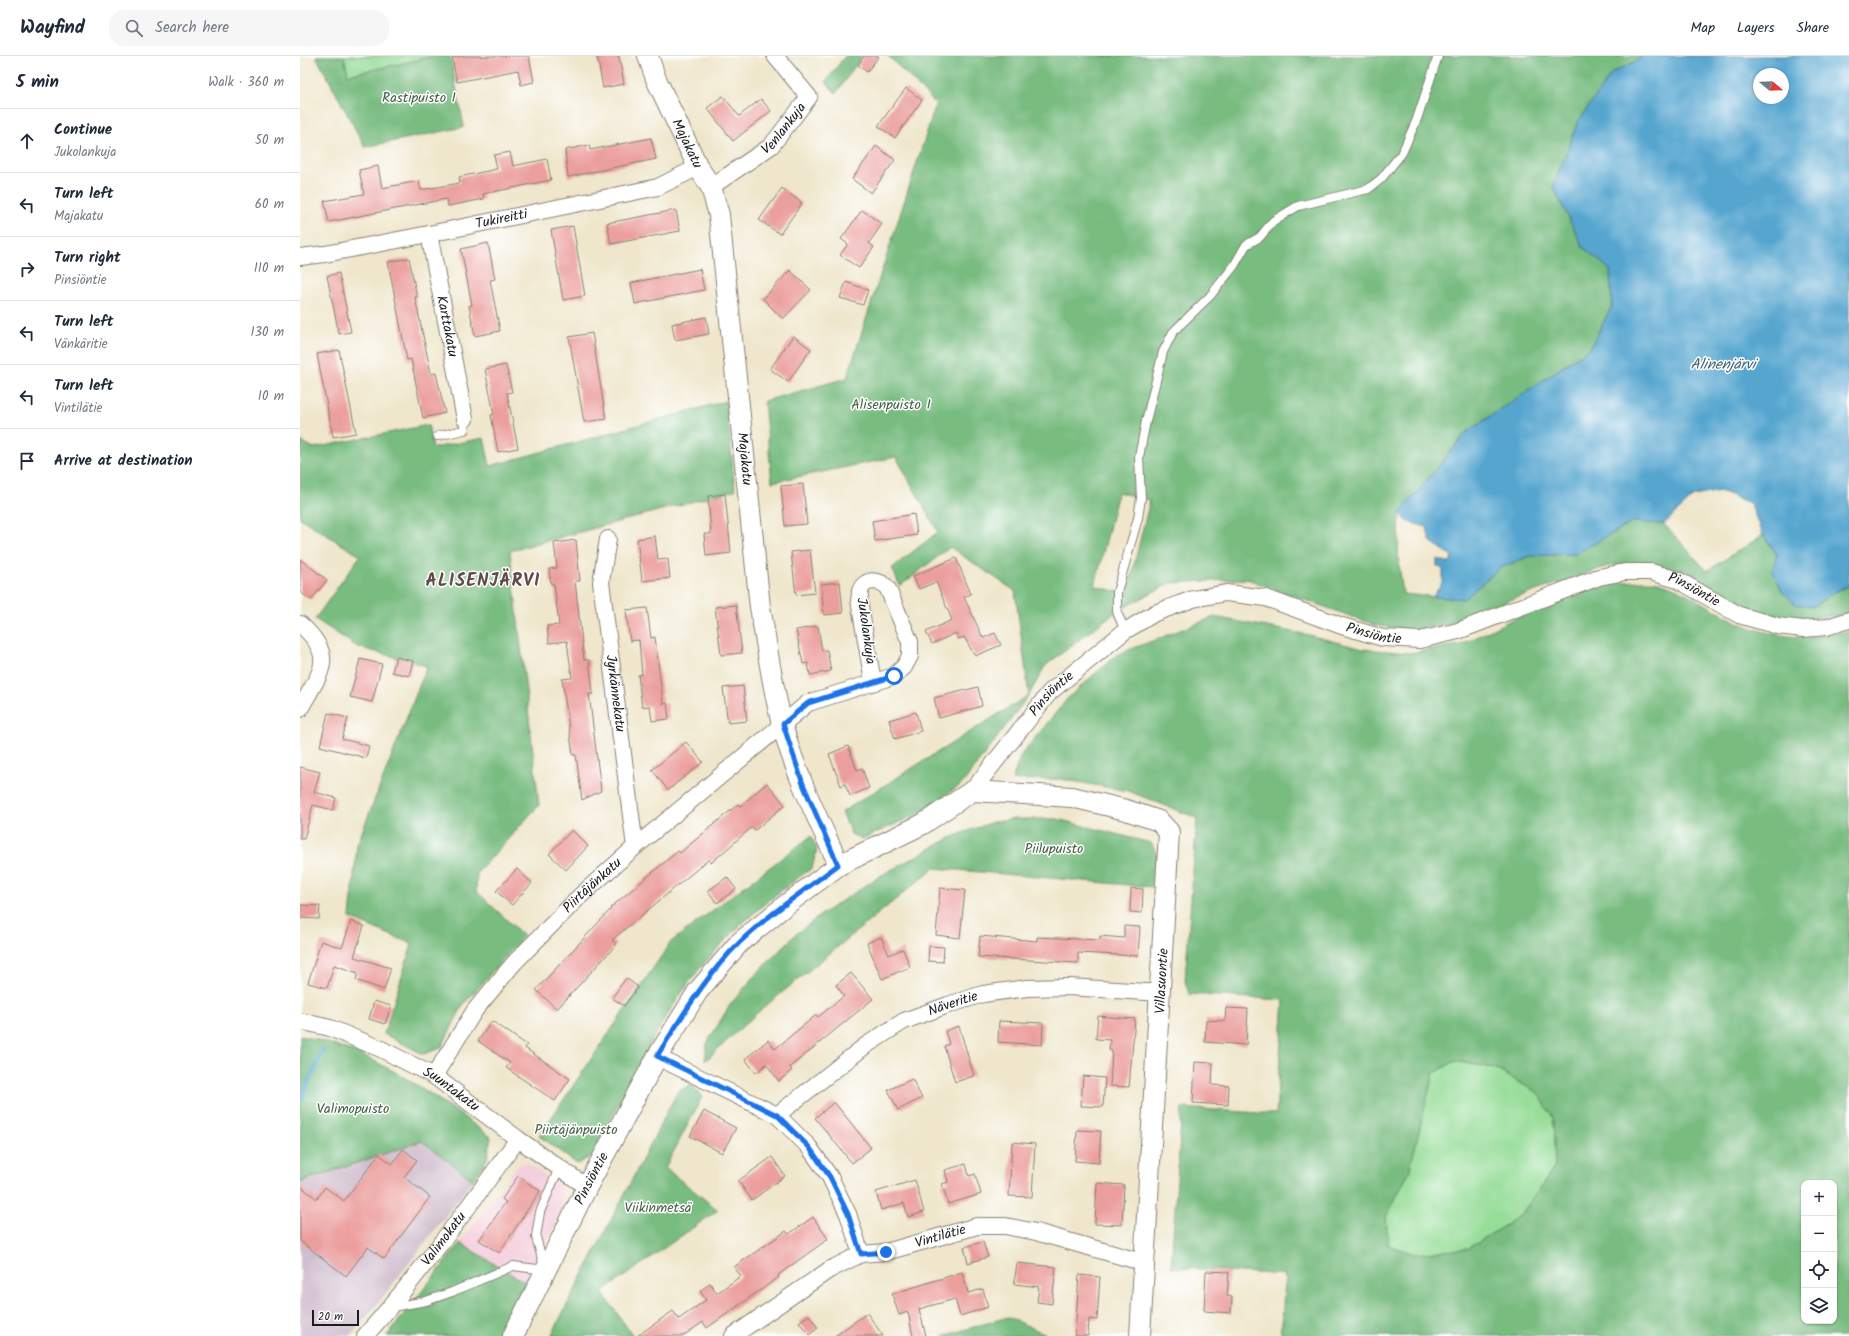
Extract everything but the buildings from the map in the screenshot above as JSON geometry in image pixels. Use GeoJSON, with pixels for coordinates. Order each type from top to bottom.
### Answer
{"type":"FeatureCollection","features":[{"type":"Feature","properties":{"kind":"street","name":"Majakatu"},"geometry":{"type":"LineString","coordinates":[[648,56],[656,79],[698,167],[711,187],[720,222],[760,607],[770,666],[783,724],[803,784],[838,865]]}},
{"type":"Feature","properties":{"kind":"street","name":"Venlankuja"},"geometry":{"type":"LineString","coordinates":[[711,187],[771,146],[809,97],[775,56]]}},
{"type":"Feature","properties":{"kind":"street","name":"Tukireitti"},"geometry":{"type":"LineString","coordinates":[[300,257],[326,254],[429,234],[658,187],[698,167]]}},
{"type":"Feature","properties":{"kind":"street","name":"Karttakatu"},"geometry":{"type":"LineString","coordinates":[[429,234],[465,419]]}},
{"type":"Feature","properties":{"kind":"street","name":"Jyrkännekatu"},"geometry":{"type":"LineString","coordinates":[[608,539],[601,582],[635,847]]}},
{"type":"Feature","properties":{"kind":"street","name":"Pinsiöntie"},"geometry":{"type":"LineString","coordinates":[[512,1336],[587,1187],[657,1056],[698,991],[739,943],[786,904],[838,865],[923,824],[972,791],[1050,692],[1125,630],[1155,613],[1193,598],[1226,593],[1266,598],[1342,626],[1383,638],[1420,640],[1458,631],[1599,576],[1625,572],[1651,572],[1678,580],[1739,615],[1778,626],[1803,629],[1827,627],[1849,620]]}},
{"type":"Feature","properties":{"kind":"street","name":"Jukolankuja"},"geometry":{"type":"LineString","coordinates":[[783,724],[808,703],[894,676],[904,667],[910,656],[910,642],[888,589],[884,583],[877,581],[866,583],[861,590],[859,600],[873,682]]}},
{"type":"Feature","properties":{"kind":"street"},"geometry":{"type":"LineString","coordinates":[[300,624],[317,641],[322,652],[323,662],[320,675],[300,709]]}},
{"type":"Feature","properties":{"kind":"street","name":"Piirtäjänkatu"},"geometry":{"type":"LineString","coordinates":[[434,1076],[475,1010],[514,963],[580,896],[635,847],[783,724]]}},
{"type":"Feature","properties":{"kind":"street","name":"Villasuontie"},"geometry":{"type":"LineString","coordinates":[[972,791],[1072,797],[1126,810],[1159,821],[1169,832],[1161,993],[1140,1336]]}},
{"type":"Feature","properties":{"kind":"street","name":"Näveritie"},"geometry":{"type":"LineString","coordinates":[[777,1115],[865,1046],[904,1021],[948,1005],[984,994],[1027,988],[1070,988],[1161,993]]}},
{"type":"Feature","properties":{"kind":"street","name":"Suuntakatu"},"geometry":{"type":"LineString","coordinates":[[300,1020],[330,1028],[381,1048],[434,1076],[518,1139],[587,1187]]}},
{"type":"Feature","properties":{"kind":"street"},"geometry":{"type":"LineString","coordinates":[[657,1056],[777,1115],[809,1147],[830,1177],[848,1214],[861,1254]]}},
{"type":"Feature","properties":{"kind":"street","name":"Valimokatu"},"geometry":{"type":"LineString","coordinates":[[365,1336],[391,1307],[469,1206],[518,1139]]}},
{"type":"Feature","properties":{"kind":"street","name":"Vintilätie"},"geometry":{"type":"LineString","coordinates":[[733,1336],[829,1270],[861,1254],[886,1252],[977,1226],[1005,1226],[1036,1232],[1145,1263]]}},
{"type":"Feature","properties":{"kind":"lane"},"geometry":{"type":"LineString","coordinates":[[1125,630],[1117,612],[1117,592],[1138,518],[1142,498],[1139,457],[1146,421],[1163,352],[1173,332],[1210,296],[1234,266],[1246,245],[1260,236],[1273,221],[1298,206],[1368,189],[1381,179],[1402,153],[1417,119],[1438,56]]}},
{"type":"Feature","properties":{"kind":"lane"},"geometry":{"type":"LineString","coordinates":[[438,436],[464,430],[465,419]]}},
{"type":"Feature","properties":{"kind":"lane"},"geometry":{"type":"LineString","coordinates":[[391,1307],[426,1302],[513,1266],[545,1270],[536,1237],[540,1212],[559,1168]]}},
{"type":"Feature","properties":{"kind":"shaded area"},"geometry":{"type":"Polygon","coordinates":[[[422,1141],[473,1180],[375,1307],[350,1336],[300,1336],[300,1182],[422,1141]]]}},
{"type":"Feature","properties":{"kind":"shaded area"},"geometry":{"type":"Polygon","coordinates":[[[526,1162],[561,1187],[563,1210],[526,1283],[460,1243],[516,1167],[526,1162]]]}},
{"type":"Feature","properties":{"kind":"green space","name":"Rastipuisto I"},"geometry":{"type":"Polygon","coordinates":[[[316,56],[344,56],[348,75],[437,56],[450,56],[464,127],[365,147],[316,56]]]}},
{"type":"Feature","properties":{"kind":"green space"},"geometry":{"type":"Polygon","coordinates":[[[344,56],[437,56],[348,75],[344,56]]]}},
{"type":"Feature","properties":{"kind":"green space"},"geometry":{"type":"Polygon","coordinates":[[[845,56],[862,56],[836,93],[826,82],[845,56]]]}},
{"type":"Feature","properties":{"kind":"green space","name":"Alisenpuisto I"},"geometry":{"type":"Polygon","coordinates":[[[888,56],[1641,56],[1640,59],[1612,73],[1578,122],[1553,186],[1583,247],[1610,270],[1612,306],[1590,348],[1466,433],[1400,513],[1398,557],[1403,594],[1464,599],[1500,568],[1530,556],[1575,554],[1633,522],[1664,524],[1707,571],[1763,535],[1777,554],[1773,570],[1782,591],[1796,605],[1815,606],[1829,595],[1849,585],[1849,612],[1842,615],[1806,618],[1778,616],[1750,608],[1709,587],[1664,567],[1645,562],[1608,566],[1507,601],[1458,623],[1409,630],[1375,625],[1247,579],[1170,583],[1114,613],[1045,666],[1029,695],[1015,591],[950,547],[900,586],[892,568],[938,532],[896,457],[772,482],[764,401],[847,378],[936,104],[888,56]],[[1118,492],[1095,586],[1127,594],[1150,500],[1118,492]]]}},
{"type":"Feature","properties":{"kind":"green space"},"geometry":{"type":"Polygon","coordinates":[[[726,401],[735,490],[510,551],[539,805],[477,873],[476,891],[524,936],[463,1005],[441,1048],[423,1054],[384,1034],[412,944],[350,918],[357,845],[427,666],[358,647],[315,619],[360,556],[300,518],[300,441],[314,448],[428,425],[433,448],[484,438],[490,466],[726,401]]]}},
{"type":"Feature","properties":{"kind":"green space"},"geometry":{"type":"Polygon","coordinates":[[[1655,581],[1684,592],[1724,615],[1758,630],[1783,636],[1796,637],[1821,636],[1849,631],[1849,1336],[1281,1336],[1285,1275],[1171,1267],[1182,1108],[1276,1114],[1284,1000],[1189,994],[1185,981],[1197,818],[1128,791],[1061,779],[1012,780],[1021,755],[1068,698],[1116,655],[1214,617],[1309,635],[1363,649],[1410,653],[1463,644],[1511,620],[1571,595],[1609,583],[1655,581]],[[1455,1061],[1433,1074],[1409,1172],[1386,1217],[1388,1245],[1414,1254],[1467,1249],[1520,1216],[1555,1167],[1553,1118],[1538,1093],[1494,1068],[1455,1061]]]}},
{"type":"Feature","properties":{"kind":"green space"},"geometry":{"type":"Polygon","coordinates":[[[1029,695],[962,784],[918,814],[862,839],[851,834],[842,812],[1029,695]]]}},
{"type":"Feature","properties":{"kind":"green space","name":"Piilupuisto"},"geometry":{"type":"Polygon","coordinates":[[[1015,819],[1057,819],[1151,843],[1160,860],[1158,884],[1153,887],[934,868],[757,1013],[705,1061],[707,1043],[730,1005],[758,972],[795,935],[822,914],[880,876],[954,836],[993,822],[1015,819]]]}},
{"type":"Feature","properties":{"kind":"green space","name":"Piirtäjänpuisto"},"geometry":{"type":"Polygon","coordinates":[[[811,836],[817,849],[812,868],[774,896],[738,928],[705,962],[690,981],[653,1039],[592,1156],[577,1164],[539,1136],[671,942],[811,836]]]}},
{"type":"Feature","properties":{"kind":"green space","name":"Valimopuisto"},"geometry":{"type":"Polygon","coordinates":[[[300,1036],[353,1052],[377,1063],[424,1090],[491,1137],[487,1159],[473,1180],[422,1141],[300,1182],[300,1036]]]}},
{"type":"Feature","properties":{"kind":"green space"},"geometry":{"type":"Polygon","coordinates":[[[1455,1061],[1494,1068],[1538,1093],[1553,1118],[1555,1167],[1520,1216],[1467,1249],[1414,1254],[1388,1245],[1386,1217],[1409,1172],[1433,1074],[1455,1061]]]}},
{"type":"Feature","properties":{"kind":"green space","name":"Viikinmetsä"},"geometry":{"type":"Polygon","coordinates":[[[692,1085],[702,1097],[665,1168],[718,1210],[602,1292],[633,1336],[551,1336],[678,1091],[692,1085]]]}},
{"type":"Feature","properties":{"kind":"green space"},"geometry":{"type":"Polygon","coordinates":[[[460,1243],[526,1283],[500,1336],[387,1336],[460,1243]]]}},
{"type":"Feature","properties":{"kind":"green space"},"geometry":{"type":"Polygon","coordinates":[[[1008,1317],[1050,1336],[943,1336],[1008,1317]]]}},
{"type":"Feature","properties":{"kind":"water","name":"Alinenjärvi"},"geometry":{"type":"Polygon","coordinates":[[[1641,56],[1849,56],[1849,585],[1829,595],[1815,606],[1796,605],[1782,591],[1772,570],[1777,554],[1763,535],[1750,503],[1720,491],[1694,496],[1664,524],[1633,522],[1575,554],[1530,556],[1500,568],[1464,599],[1433,597],[1443,581],[1443,569],[1437,566],[1437,559],[1450,563],[1452,556],[1430,541],[1427,527],[1408,522],[1400,513],[1466,433],[1590,348],[1612,306],[1610,270],[1583,247],[1553,187],[1578,122],[1612,73],[1640,59],[1641,56]]]}},
{"type":"Feature","properties":{"kind":"waterway"},"geometry":{"type":"LineString","coordinates":[[300,1101],[323,1050]]}},
{"type":"Feature","properties":{"kind":"district","name":"ALISENJÄRVI"},"geometry":{"type":"Point","coordinates":[483,581]}},
{"type":"Feature","properties":{"kind":"route"},"geometry":{"type":"LineString","coordinates":[[886,1252],[861,1254],[848,1214],[830,1177],[809,1147],[777,1115],[657,1056],[698,991],[739,943],[786,904],[838,865],[803,784],[783,724],[808,703],[894,676]]}}]}
